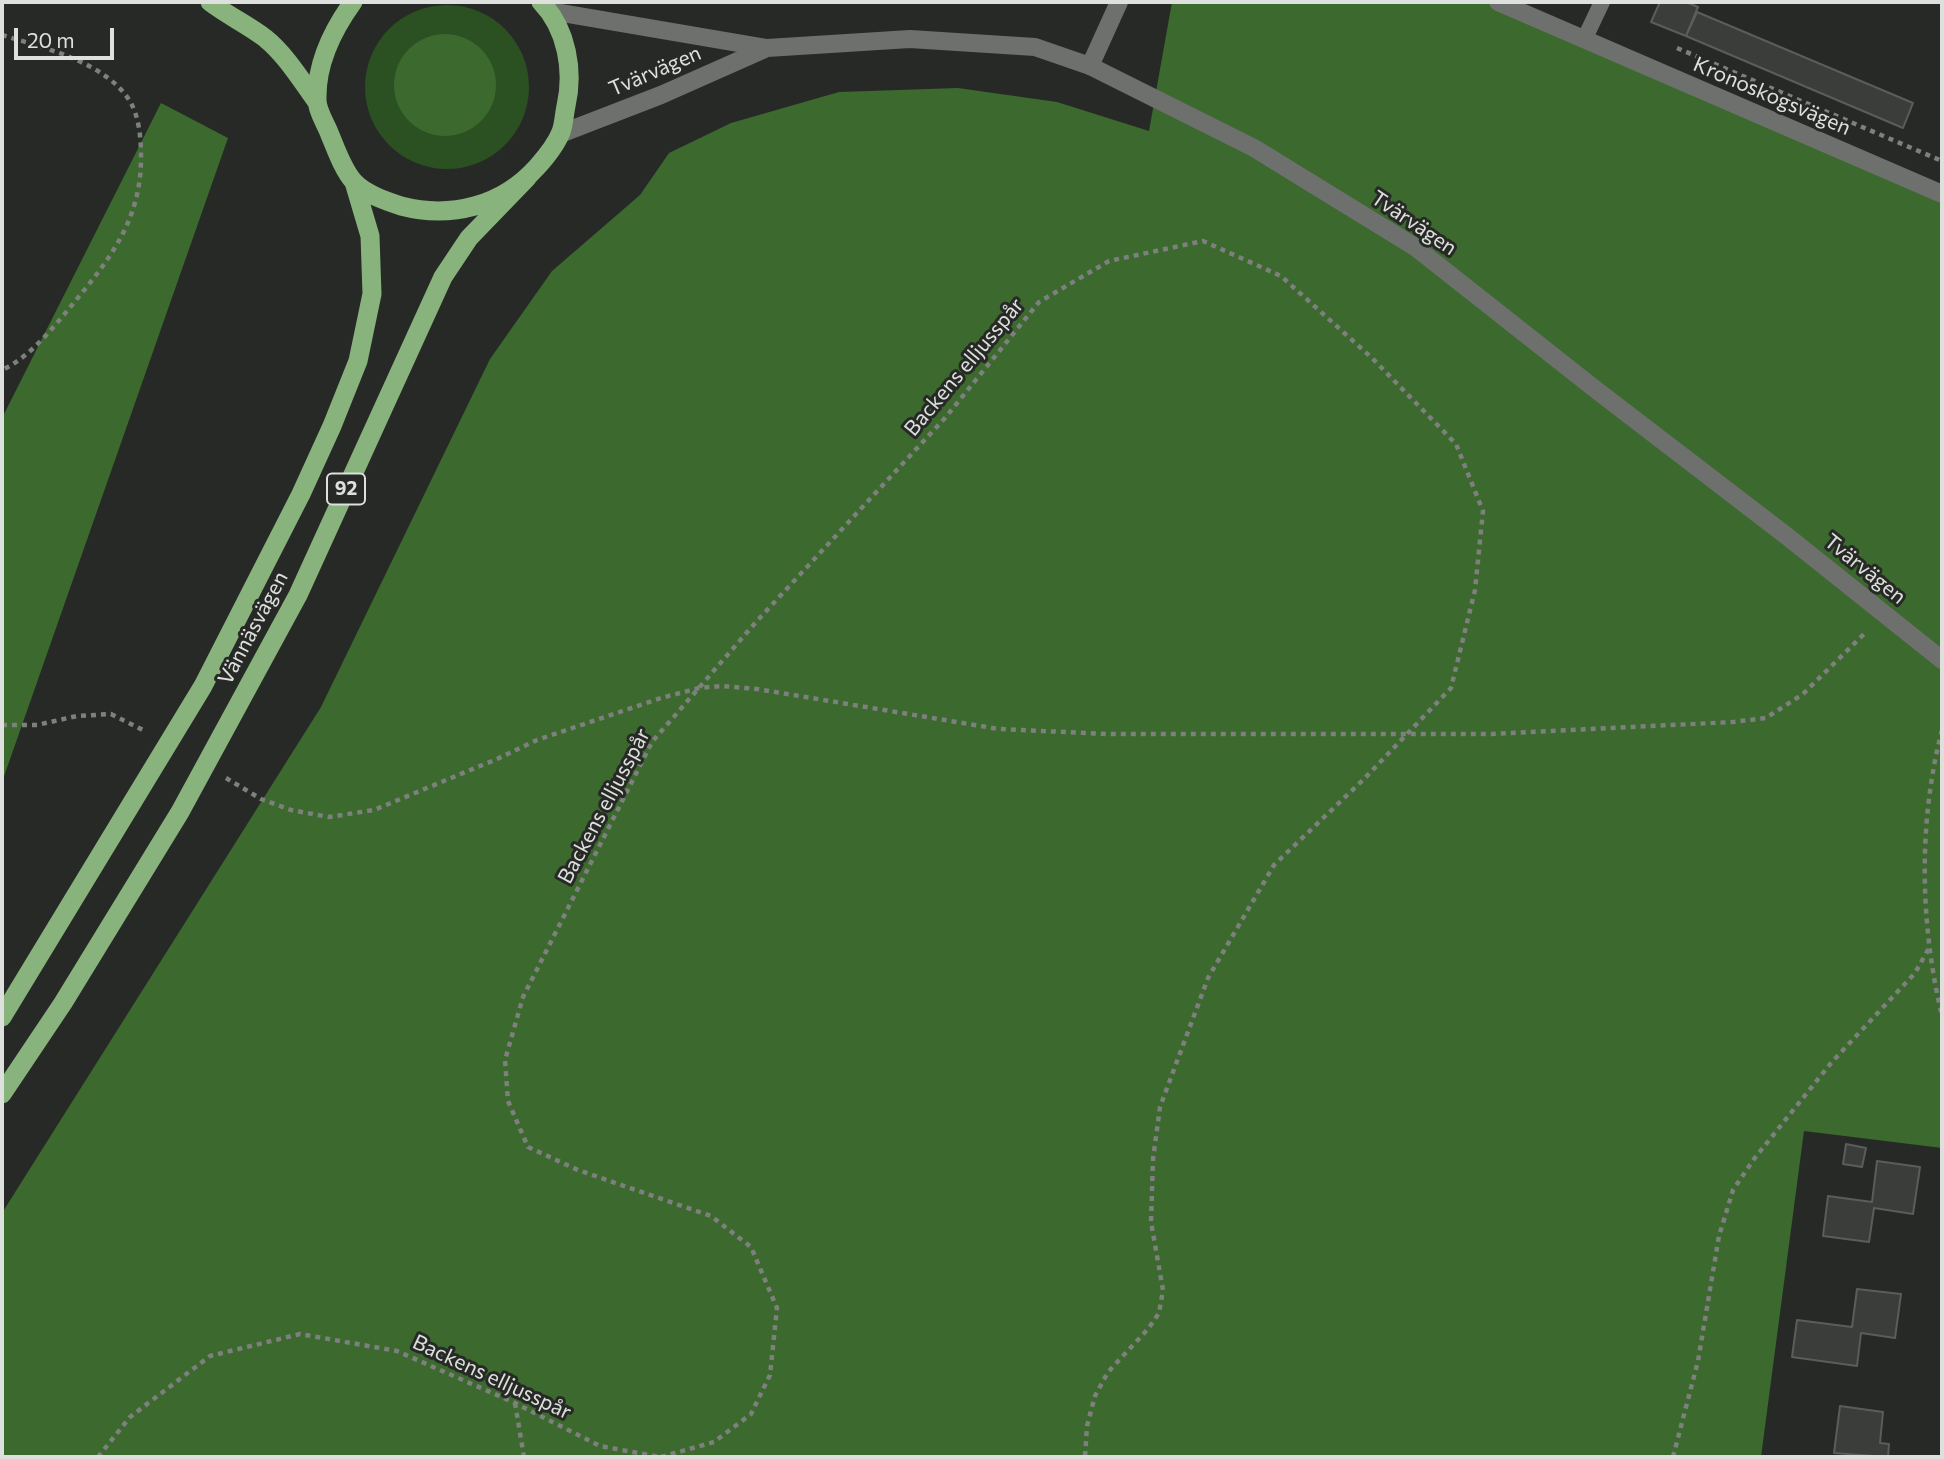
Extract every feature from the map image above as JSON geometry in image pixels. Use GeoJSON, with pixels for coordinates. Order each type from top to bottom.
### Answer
{"type":"FeatureCollection","features":[{"type":"Feature","properties":{"kind":"highway","name":"92"},"geometry":{"type":"LineString","coordinates":[[210,2],[264,38],[285,59],[317,102],[338,155],[354,182],[384,201],[419,211],[454,211],[475,207],[498,198],[527,178],[561,134],[570,90],[566,46],[546,6]]}},
{"type":"Feature","properties":{"kind":"highway","name":"92"},"geometry":{"type":"LineString","coordinates":[[317,102],[323,55],[340,20],[353,2]]}},
{"type":"Feature","properties":{"kind":"highway","name":"Vännäsvägen"},"geometry":{"type":"LineString","coordinates":[[2,1094],[64,1003],[180,813],[298,595],[443,277],[470,238],[527,178]]}},
{"type":"Feature","properties":{"kind":"highway","name":"Vännäsvägen"},"geometry":{"type":"LineString","coordinates":[[2,1017],[203,686],[295,506],[332,426],[358,361],[372,294],[370,236],[354,182]]}},
{"type":"Feature","properties":{"kind":"street"},"geometry":{"type":"LineString","coordinates":[[1090,66],[1119,2]]}},
{"type":"Feature","properties":{"kind":"street","name":"Kronoskogsvägen"},"geometry":{"type":"LineString","coordinates":[[1498,2],[1942,194]]}},
{"type":"Feature","properties":{"kind":"street","name":"Tvärvägen"},"geometry":{"type":"LineString","coordinates":[[546,6],[767,48],[910,39],[1035,47],[1090,66],[1254,148],[1415,247],[1942,660]]}},
{"type":"Feature","properties":{"kind":"street","name":"Tvärvägen"},"geometry":{"type":"LineString","coordinates":[[561,134],[661,95],[767,48]]}},
{"type":"Feature","properties":{"kind":"lane"},"geometry":{"type":"LineString","coordinates":[[1584,40],[1602,2]]}},
{"type":"Feature","properties":{"kind":"path"},"geometry":{"type":"LineString","coordinates":[[2,35],[63,54],[109,77],[131,103],[141,136],[142,172],[131,220],[108,261],[47,336],[11,366],[2,370]]}},
{"type":"Feature","properties":{"kind":"path"},"geometry":{"type":"LineString","coordinates":[[1673,47],[1942,161]]}},
{"type":"Feature","properties":{"kind":"path","name":"Backens elljusspår"},"geometry":{"type":"LineString","coordinates":[[98,1457],[130,1417],[210,1356],[300,1334],[397,1351],[515,1403],[600,1446],[660,1457],[714,1443],[751,1414],[770,1376],[777,1308],[751,1247],[711,1216],[578,1170],[528,1147],[508,1101],[505,1060],[523,997],[652,741],[756,622],[945,418],[1039,302],[1109,261],[1203,241],[1281,276],[1372,358],[1456,444],[1482,511],[1475,590],[1451,688],[1364,779],[1274,864],[1208,978],[1160,1107],[1153,1159],[1151,1222],[1163,1290],[1159,1312],[1148,1329],[1108,1372],[1095,1396],[1087,1426],[1085,1457]]}},
{"type":"Feature","properties":{"kind":"path"},"geometry":{"type":"LineString","coordinates":[[226,778],[261,799],[291,810],[329,817],[374,810],[537,740],[661,698],[699,688],[722,686],[757,689],[999,729],[1108,734],[1493,733],[1766,718],[1803,694],[1885,614]]}},
{"type":"Feature","properties":{"kind":"path"},"geometry":{"type":"LineString","coordinates":[[2,725],[37,725],[77,716],[111,714],[145,730]]}},
{"type":"Feature","properties":{"kind":"path"},"geometry":{"type":"LineString","coordinates":[[1942,730],[1932,769],[1927,810],[1926,856],[1929,948],[1942,1016]]}},
{"type":"Feature","properties":{"kind":"path"},"geometry":{"type":"LineString","coordinates":[[1672,1457],[1698,1361],[1719,1236],[1733,1190],[1754,1159],[1831,1063],[1915,974],[1929,948]]}},
{"type":"Feature","properties":{"kind":"path"},"geometry":{"type":"LineString","coordinates":[[515,1403],[524,1457]]}},
{"type":"Feature","properties":{"kind":"green space"},"geometry":{"type":"Polygon","coordinates":[[[1172,2],[1498,2],[1942,194],[1942,1148],[1804,1131],[1761,1457],[2,1457],[2,1213],[321,707],[490,359],[552,271],[640,195],[669,153],[731,123],[839,92],[958,88],[1057,102],[1149,131],[1172,2]]]}},
{"type":"Feature","properties":{"kind":"green space"},"geometry":{"type":"Polygon","coordinates":[[[447,5],[478,12],[505,29],[522,56],[529,87],[522,118],[505,145],[478,162],[447,169],[416,162],[389,145],[372,118],[365,87],[372,56],[389,29],[416,12],[447,5]]]}},
{"type":"Feature","properties":{"kind":"green space"},"geometry":{"type":"Polygon","coordinates":[[[445,34],[465,38],[481,49],[492,65],[496,85],[492,105],[481,121],[465,132],[445,136],[425,132],[409,121],[398,105],[394,85],[398,65],[409,49],[425,38],[445,34]]]}},
{"type":"Feature","properties":{"kind":"green space"},"geometry":{"type":"Polygon","coordinates":[[[161,103],[228,138],[2,782],[2,418],[161,103]]]}},
{"type":"Feature","properties":{"kind":"building"},"geometry":{"type":"Polygon","coordinates":[[[1660,2],[1686,2],[1698,7],[1686,36],[1651,22],[1660,2]]]}},
{"type":"Feature","properties":{"kind":"building"},"geometry":{"type":"Polygon","coordinates":[[[1697,12],[1913,103],[1903,128],[1686,36],[1697,12]]]}},
{"type":"Feature","properties":{"kind":"building"},"geometry":{"type":"Polygon","coordinates":[[[1846,1144],[1866,1148],[1862,1167],[1843,1164],[1846,1144]]]}},
{"type":"Feature","properties":{"kind":"building"},"geometry":{"type":"Polygon","coordinates":[[[1877,1161],[1920,1167],[1913,1214],[1874,1208],[1869,1242],[1823,1236],[1828,1196],[1872,1202],[1877,1161]]]}},
{"type":"Feature","properties":{"kind":"building"},"geometry":{"type":"Polygon","coordinates":[[[1857,1289],[1901,1294],[1895,1338],[1861,1333],[1857,1366],[1792,1357],[1797,1320],[1852,1327],[1857,1289]]]}},
{"type":"Feature","properties":{"kind":"building"},"geometry":{"type":"Polygon","coordinates":[[[1840,1406],[1883,1412],[1880,1443],[1889,1444],[1888,1457],[1834,1453],[1840,1406]]]}}]}
